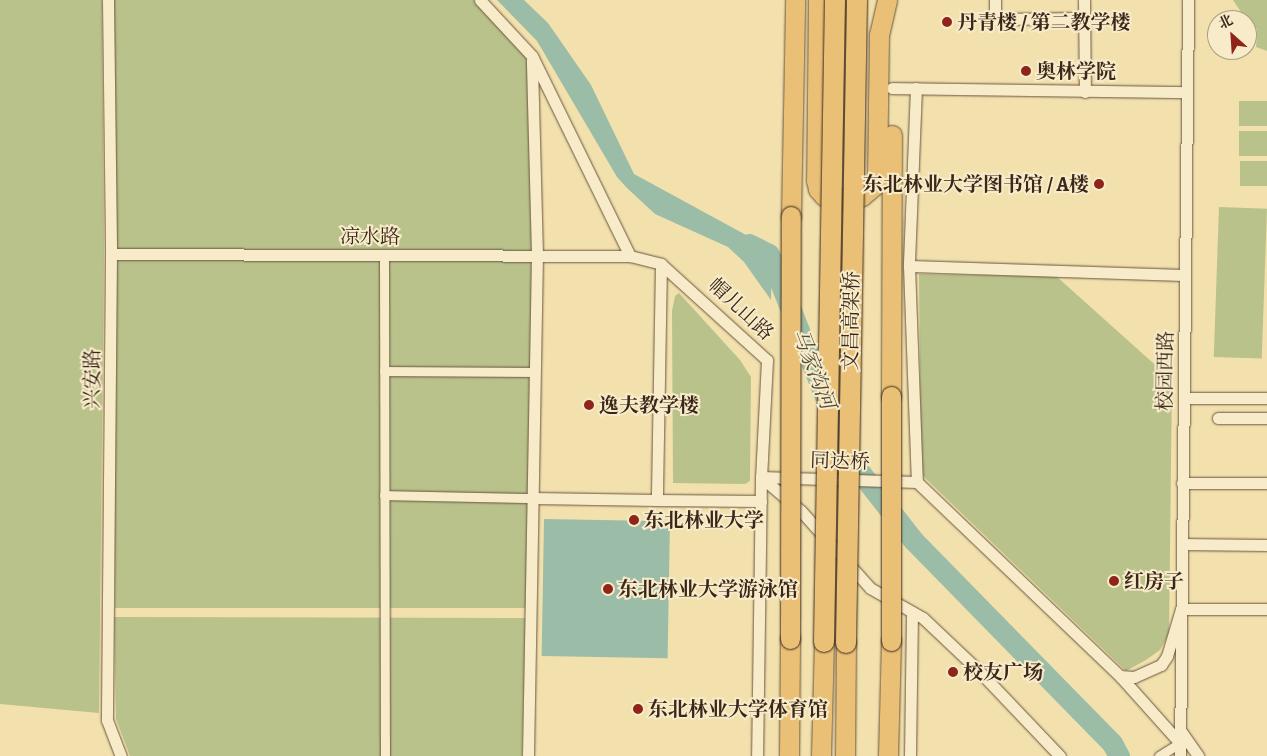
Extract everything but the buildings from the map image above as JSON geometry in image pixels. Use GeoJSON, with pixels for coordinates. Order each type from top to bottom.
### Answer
{"type":"FeatureCollection","features":[{"type":"Feature","properties":{"kind":"highway","name":"文昌高架桥"},"geometry":{"type":"LineString","coordinates":[[824,642],[835,0]]}},
{"type":"Feature","properties":{"kind":"highway","name":"文昌高架桥"},"geometry":{"type":"LineString","coordinates":[[846,642],[857,0]]}},
{"type":"Feature","properties":{"kind":"main road"},"geometry":{"type":"LineString","coordinates":[[789,756],[794,0]]}},
{"type":"Feature","properties":{"kind":"main road"},"geometry":{"type":"LineString","coordinates":[[818,0],[816,167],[818,189],[830,198],[856,198],[875,185],[879,158],[879,35],[887,0]]}},
{"type":"Feature","properties":{"kind":"main road"},"geometry":{"type":"LineString","coordinates":[[888,756],[891,641],[893,0]]}},
{"type":"Feature","properties":{"kind":"main road"},"geometry":{"type":"LineString","coordinates":[[821,751],[824,642]]}},
{"type":"Feature","properties":{"kind":"main road"},"geometry":{"type":"LineString","coordinates":[[845,756],[846,642]]}},
{"type":"Feature","properties":{"kind":"street","name":"兴安路"},"geometry":{"type":"LineString","coordinates":[[108,0],[111,254],[107,720],[121,756]]}},
{"type":"Feature","properties":{"kind":"street"},"geometry":{"type":"LineString","coordinates":[[480,0],[532,56],[630,256]]}},
{"type":"Feature","properties":{"kind":"street"},"geometry":{"type":"LineString","coordinates":[[994,0],[994,19],[1084,18]]}},
{"type":"Feature","properties":{"kind":"street"},"geometry":{"type":"LineString","coordinates":[[1084,0],[1085,92]]}},
{"type":"Feature","properties":{"kind":"street","name":"校园西路"},"geometry":{"type":"LineString","coordinates":[[1180,756],[1188,0]]}},
{"type":"Feature","properties":{"kind":"street"},"geometry":{"type":"LineString","coordinates":[[528,756],[537,255],[532,56]]}},
{"type":"Feature","properties":{"kind":"street"},"geometry":{"type":"LineString","coordinates":[[892,88],[1187,92]]}},
{"type":"Feature","properties":{"kind":"street"},"geometry":{"type":"LineString","coordinates":[[916,88],[908,266],[917,482],[1120,676],[1180,743],[1159,756]]}},
{"type":"Feature","properties":{"kind":"street","name":"凉水路"},"geometry":{"type":"LineString","coordinates":[[111,254],[630,256]]}},
{"type":"Feature","properties":{"kind":"street"},"geometry":{"type":"LineString","coordinates":[[384,255],[385,756]]}},
{"type":"Feature","properties":{"kind":"street","name":"帽儿山路"},"geometry":{"type":"LineString","coordinates":[[630,256],[661,264],[767,360],[761,476],[757,756]]}},
{"type":"Feature","properties":{"kind":"street"},"geometry":{"type":"LineString","coordinates":[[657,500],[661,264]]}},
{"type":"Feature","properties":{"kind":"street"},"geometry":{"type":"LineString","coordinates":[[908,266],[1185,275]]}},
{"type":"Feature","properties":{"kind":"street"},"geometry":{"type":"LineString","coordinates":[[384,372],[535,372]]}},
{"type":"Feature","properties":{"kind":"street"},"geometry":{"type":"LineString","coordinates":[[1184,398],[1267,398]]}},
{"type":"Feature","properties":{"kind":"street"},"geometry":{"type":"LineString","coordinates":[[1218,418],[1267,418]]}},
{"type":"Feature","properties":{"kind":"street"},"geometry":{"type":"LineString","coordinates":[[761,476],[801,511],[870,588],[923,618],[978,670],[1060,756]]}},
{"type":"Feature","properties":{"kind":"street","name":"同达桥"},"geometry":{"type":"LineString","coordinates":[[761,476],[917,482]]}},
{"type":"Feature","properties":{"kind":"street"},"geometry":{"type":"LineString","coordinates":[[1182,483],[1267,483]]}},
{"type":"Feature","properties":{"kind":"street"},"geometry":{"type":"LineString","coordinates":[[384,495],[761,501]]}},
{"type":"Feature","properties":{"kind":"street"},"geometry":{"type":"LineString","coordinates":[[1182,544],[1267,545]]}},
{"type":"Feature","properties":{"kind":"street"},"geometry":{"type":"LineString","coordinates":[[1120,676],[1134,677],[1160,665],[1167,656],[1181,609],[1267,609]]}},
{"type":"Feature","properties":{"kind":"street"},"geometry":{"type":"LineString","coordinates":[[910,756],[912,612]]}},
{"type":"Feature","properties":{"kind":"street"},"geometry":{"type":"LineString","coordinates":[[1180,730],[1198,756]]}},
{"type":"Feature","properties":{"kind":"green space"},"geometry":{"type":"Polygon","coordinates":[[[0,0],[102,0],[104,252],[99,713],[0,704],[0,0]]]}},
{"type":"Feature","properties":{"kind":"green space"},"geometry":{"type":"Polygon","coordinates":[[[113,0],[474,0],[528,57],[533,251],[115,250],[113,0]]]}},
{"type":"Feature","properties":{"kind":"green space"},"geometry":{"type":"Polygon","coordinates":[[[1233,0],[1267,0],[1267,51],[1257,47],[1257,10],[1240,10],[1233,0]]]}},
{"type":"Feature","properties":{"kind":"green space"},"geometry":{"type":"Polygon","coordinates":[[[1239,101],[1267,101],[1267,126],[1239,126],[1239,101]]]}},
{"type":"Feature","properties":{"kind":"green space"},"geometry":{"type":"Polygon","coordinates":[[[1239,131],[1267,131],[1267,156],[1239,156],[1239,131]]]}},
{"type":"Feature","properties":{"kind":"green space"},"geometry":{"type":"Polygon","coordinates":[[[1240,161],[1267,161],[1267,186],[1240,186],[1240,161]]]}},
{"type":"Feature","properties":{"kind":"green space"},"geometry":{"type":"Polygon","coordinates":[[[1219,207],[1267,209],[1262,359],[1214,357],[1219,207]]]}},
{"type":"Feature","properties":{"kind":"green space"},"geometry":{"type":"Polygon","coordinates":[[[115,259],[531,259],[531,608],[115,608],[115,259]]]}},
{"type":"Feature","properties":{"kind":"green space"},"geometry":{"type":"Polygon","coordinates":[[[919,274],[1056,276],[1172,380],[1169,634],[1160,650],[1146,660],[1126,671],[921,474],[919,274]]]}},
{"type":"Feature","properties":{"kind":"green space"},"geometry":{"type":"Polygon","coordinates":[[[679,293],[740,360],[751,377],[750,481],[745,484],[673,483],[672,311],[675,296],[679,293]]]}},
{"type":"Feature","properties":{"kind":"green space"},"geometry":{"type":"Polygon","coordinates":[[[114,617],[526,618],[522,756],[130,756],[116,719],[114,617]]]}},
{"type":"Feature","properties":{"kind":"shaded area"},"geometry":{"type":"Polygon","coordinates":[[[497,0],[524,0],[548,23],[591,85],[634,174],[772,249],[771,300],[744,262],[728,247],[655,214],[627,188],[617,177],[537,41],[497,0]]]}},
{"type":"Feature","properties":{"kind":"shaded area","name":"东北林业大学游泳馆"},"geometry":{"type":"Polygon","coordinates":[[[544,519],[670,521],[668,658],[542,656],[544,519]]]}},
{"type":"Feature","properties":{"kind":"waterway","name":"马家沟河"},"geometry":{"type":"LineString","coordinates":[[749,244],[769,254],[849,458],[913,540],[1112,743],[1119,756]]}},
{"type":"Feature","properties":{"kind":"place","name":"丹青楼 / 第二教学楼"},"geometry":{"type":"Point","coordinates":[947,22]}},
{"type":"Feature","properties":{"kind":"place","name":"奥林学院"},"geometry":{"type":"Point","coordinates":[1026,71]}},
{"type":"Feature","properties":{"kind":"place","name":"东北林业大学图书馆 / A楼"},"geometry":{"type":"Point","coordinates":[1099,184]}},
{"type":"Feature","properties":{"kind":"place","name":"逸夫教学楼"},"geometry":{"type":"Point","coordinates":[589,405]}},
{"type":"Feature","properties":{"kind":"place","name":"东北林业大学"},"geometry":{"type":"Point","coordinates":[634,520]}},
{"type":"Feature","properties":{"kind":"place","name":"红房子"},"geometry":{"type":"Point","coordinates":[1114,581]}},
{"type":"Feature","properties":{"kind":"place","name":"东北林业大学游泳馆"},"geometry":{"type":"Point","coordinates":[608,589]}},
{"type":"Feature","properties":{"kind":"place","name":"校友广场"},"geometry":{"type":"Point","coordinates":[953,672]}},
{"type":"Feature","properties":{"kind":"place","name":"东北林业大学体育馆"},"geometry":{"type":"Point","coordinates":[638,709]}}]}
